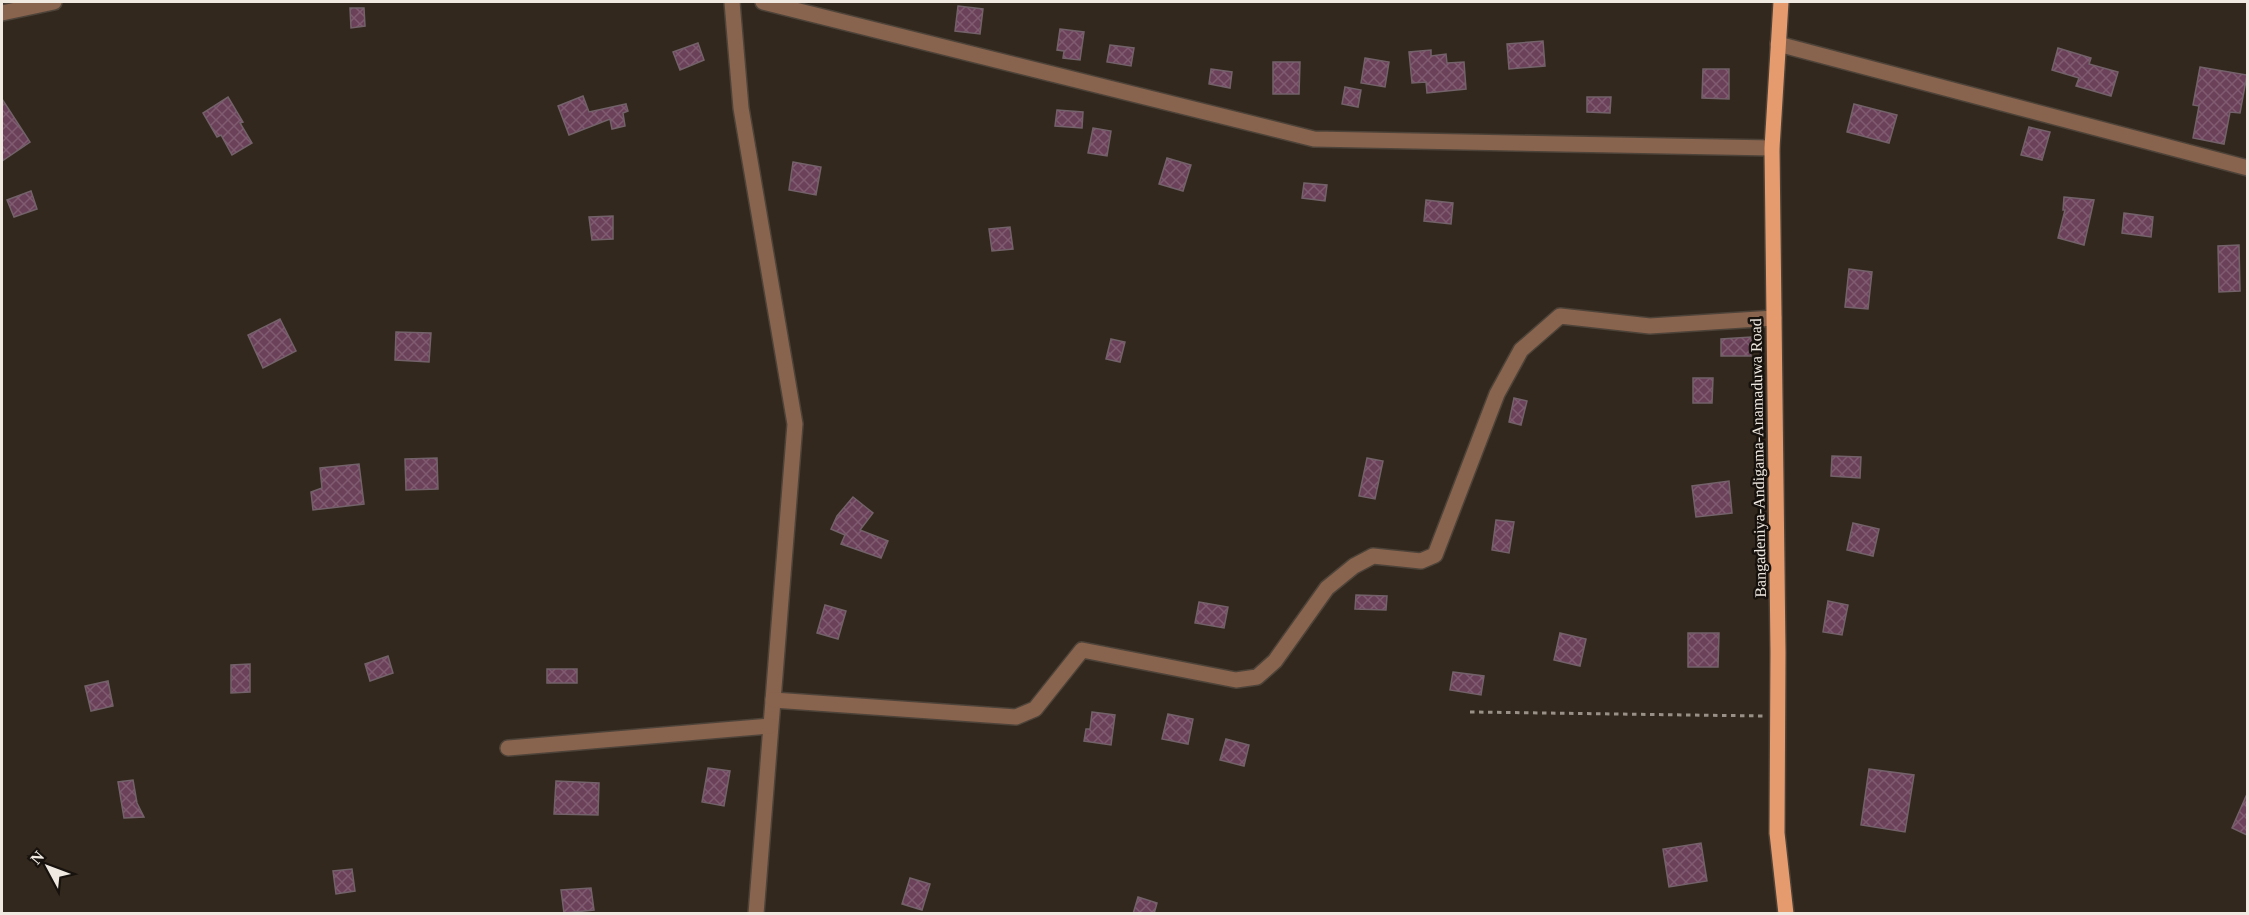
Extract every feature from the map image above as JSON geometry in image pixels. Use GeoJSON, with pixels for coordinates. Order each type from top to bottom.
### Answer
{"type":"FeatureCollection","features":[{"type":"Feature","properties":{"kind":"main road","name":"Bangadeniya-Andigama-Anamaduwa Road"},"geometry":{"type":"LineString","coordinates":[[1781,2],[1772,148],[1778,652],[1777,833],[1786,914]]}},
{"type":"Feature","properties":{"kind":"street"},"geometry":{"type":"LineString","coordinates":[[2,13],[54,2]]}},
{"type":"Feature","properties":{"kind":"street"},"geometry":{"type":"LineString","coordinates":[[732,2],[741,108],[795,424],[756,914]]}},
{"type":"Feature","properties":{"kind":"street"},"geometry":{"type":"LineString","coordinates":[[762,2],[1314,139],[1772,148]]}},
{"type":"Feature","properties":{"kind":"street"},"geometry":{"type":"LineString","coordinates":[[1778,44],[2247,168]]}},
{"type":"Feature","properties":{"kind":"street"},"geometry":{"type":"LineString","coordinates":[[773,700],[1016,717],[1035,709],[1082,650],[1236,680],[1257,677],[1275,661],[1327,588],[1354,566],[1373,556],[1421,561],[1435,555],[1497,394],[1521,350],[1560,316],[1650,326],[1774,318]]}},
{"type":"Feature","properties":{"kind":"street"},"geometry":{"type":"LineString","coordinates":[[508,748],[770,726]]}},
{"type":"Feature","properties":{"kind":"path"},"geometry":{"type":"LineString","coordinates":[[1470,712],[1777,717]]}},
{"type":"Feature","properties":{"kind":"building"},"geometry":{"type":"Polygon","coordinates":[[[958,6],[983,9],[980,34],[955,31],[958,6]]]}},
{"type":"Feature","properties":{"kind":"building"},"geometry":{"type":"Polygon","coordinates":[[[350,8],[364,8],[365,26],[351,28],[350,8]]]}},
{"type":"Feature","properties":{"kind":"building"},"geometry":{"type":"Polygon","coordinates":[[[1060,29],[1084,32],[1080,60],[1063,58],[1064,51],[1057,50],[1060,29]]]}},
{"type":"Feature","properties":{"kind":"building"},"geometry":{"type":"Polygon","coordinates":[[[1543,41],[1545,66],[1509,69],[1507,44],[1543,41]]]}},
{"type":"Feature","properties":{"kind":"building"},"geometry":{"type":"Polygon","coordinates":[[[698,43],[704,60],[680,70],[673,52],[698,43]]]}},
{"type":"Feature","properties":{"kind":"building"},"geometry":{"type":"Polygon","coordinates":[[[1110,45],[1134,48],[1131,66],[1107,62],[1110,45]]]}},
{"type":"Feature","properties":{"kind":"building"},"geometry":{"type":"Polygon","coordinates":[[[2058,48],[2091,58],[2089,64],[2118,72],[2111,96],[2076,86],[2079,78],[2052,70],[2058,48]]]}},
{"type":"Feature","properties":{"kind":"building"},"geometry":{"type":"Polygon","coordinates":[[[1431,50],[1431,56],[1446,54],[1447,63],[1464,62],[1466,89],[1427,93],[1426,82],[1412,83],[1409,52],[1431,50]]]}},
{"type":"Feature","properties":{"kind":"building"},"geometry":{"type":"Polygon","coordinates":[[[1365,58],[1389,62],[1385,87],[1361,83],[1365,58]]]}},
{"type":"Feature","properties":{"kind":"building"},"geometry":{"type":"Polygon","coordinates":[[[1273,62],[1300,62],[1299,94],[1273,94],[1273,62]]]}},
{"type":"Feature","properties":{"kind":"building"},"geometry":{"type":"Polygon","coordinates":[[[2200,67],[2247,75],[2240,113],[2230,112],[2224,144],[2193,138],[2199,106],[2193,105],[2200,67]]]}},
{"type":"Feature","properties":{"kind":"building"},"geometry":{"type":"Polygon","coordinates":[[[1211,69],[1232,72],[1230,88],[1209,84],[1211,69]]]}},
{"type":"Feature","properties":{"kind":"building"},"geometry":{"type":"Polygon","coordinates":[[[1703,69],[1729,69],[1729,99],[1702,98],[1703,69]]]}},
{"type":"Feature","properties":{"kind":"building"},"geometry":{"type":"Polygon","coordinates":[[[1345,87],[1361,90],[1358,107],[1342,104],[1345,87]]]}},
{"type":"Feature","properties":{"kind":"building"},"geometry":{"type":"Polygon","coordinates":[[[583,96],[589,112],[626,104],[628,111],[623,113],[625,126],[612,129],[610,119],[569,135],[558,106],[583,96]]]}},
{"type":"Feature","properties":{"kind":"building"},"geometry":{"type":"Polygon","coordinates":[[[228,97],[252,143],[232,155],[221,135],[217,137],[203,113],[228,97]]]}},
{"type":"Feature","properties":{"kind":"building"},"geometry":{"type":"Polygon","coordinates":[[[1587,97],[1611,97],[1610,113],[1587,112],[1587,97]]]}},
{"type":"Feature","properties":{"kind":"building"},"geometry":{"type":"Polygon","coordinates":[[[2,99],[30,142],[2,161],[2,99]]]}},
{"type":"Feature","properties":{"kind":"building"},"geometry":{"type":"Polygon","coordinates":[[[1854,104],[1897,115],[1889,143],[1847,132],[1854,104]]]}},
{"type":"Feature","properties":{"kind":"building"},"geometry":{"type":"Polygon","coordinates":[[[1057,110],[1083,112],[1082,128],[1055,126],[1057,110]]]}},
{"type":"Feature","properties":{"kind":"building"},"geometry":{"type":"Polygon","coordinates":[[[2029,127],[2050,132],[2042,160],[2021,155],[2029,127]]]}},
{"type":"Feature","properties":{"kind":"building"},"geometry":{"type":"Polygon","coordinates":[[[1093,128],[1111,131],[1107,156],[1088,153],[1093,128]]]}},
{"type":"Feature","properties":{"kind":"building"},"geometry":{"type":"Polygon","coordinates":[[[1167,158],[1191,165],[1183,191],[1159,184],[1167,158]]]}},
{"type":"Feature","properties":{"kind":"building"},"geometry":{"type":"Polygon","coordinates":[[[793,162],[821,167],[816,195],[789,190],[793,162]]]}},
{"type":"Feature","properties":{"kind":"building"},"geometry":{"type":"Polygon","coordinates":[[[1304,183],[1327,185],[1325,201],[1302,198],[1304,183]]]}},
{"type":"Feature","properties":{"kind":"building"},"geometry":{"type":"Polygon","coordinates":[[[31,191],[37,209],[14,217],[7,200],[31,191]]]}},
{"type":"Feature","properties":{"kind":"building"},"geometry":{"type":"Polygon","coordinates":[[[2064,197],[2094,200],[2084,245],[2058,238],[2065,210],[2063,210],[2064,197]]]}},
{"type":"Feature","properties":{"kind":"building"},"geometry":{"type":"Polygon","coordinates":[[[1426,200],[1453,203],[1451,224],[1424,221],[1426,200]]]}},
{"type":"Feature","properties":{"kind":"building"},"geometry":{"type":"Polygon","coordinates":[[[2124,213],[2153,217],[2151,237],[2122,233],[2124,213]]]}},
{"type":"Feature","properties":{"kind":"building"},"geometry":{"type":"Polygon","coordinates":[[[613,216],[613,239],[592,240],[589,217],[613,216]]]}},
{"type":"Feature","properties":{"kind":"building"},"geometry":{"type":"Polygon","coordinates":[[[1010,227],[1013,249],[992,251],[989,229],[1010,227]]]}},
{"type":"Feature","properties":{"kind":"building"},"geometry":{"type":"Polygon","coordinates":[[[2239,245],[2240,291],[2219,292],[2218,246],[2239,245]]]}},
{"type":"Feature","properties":{"kind":"building"},"geometry":{"type":"Polygon","coordinates":[[[1849,269],[1872,272],[1868,309],[1845,307],[1849,269]]]}},
{"type":"Feature","properties":{"kind":"building"},"geometry":{"type":"Polygon","coordinates":[[[280,319],[296,351],[263,368],[248,335],[280,319]]]}},
{"type":"Feature","properties":{"kind":"building"},"geometry":{"type":"Polygon","coordinates":[[[396,332],[431,333],[429,362],[395,360],[396,332]]]}},
{"type":"Feature","properties":{"kind":"building"},"geometry":{"type":"Polygon","coordinates":[[[1751,337],[1751,356],[1721,356],[1721,339],[1751,337]]]}},
{"type":"Feature","properties":{"kind":"building"},"geometry":{"type":"Polygon","coordinates":[[[1111,339],[1125,342],[1120,362],[1106,359],[1111,339]]]}},
{"type":"Feature","properties":{"kind":"building"},"geometry":{"type":"Polygon","coordinates":[[[1693,378],[1713,378],[1712,403],[1693,403],[1693,378]]]}},
{"type":"Feature","properties":{"kind":"building"},"geometry":{"type":"Polygon","coordinates":[[[1514,398],[1527,401],[1521,425],[1509,422],[1514,398]]]}},
{"type":"Feature","properties":{"kind":"building"},"geometry":{"type":"Polygon","coordinates":[[[1832,456],[1861,457],[1860,478],[1831,476],[1832,456]]]}},
{"type":"Feature","properties":{"kind":"building"},"geometry":{"type":"Polygon","coordinates":[[[437,458],[438,489],[406,490],[405,459],[437,458]]]}},
{"type":"Feature","properties":{"kind":"building"},"geometry":{"type":"Polygon","coordinates":[[[1367,458],[1383,461],[1375,499],[1359,496],[1367,458]]]}},
{"type":"Feature","properties":{"kind":"building"},"geometry":{"type":"Polygon","coordinates":[[[359,464],[364,504],[313,510],[311,492],[322,488],[320,468],[359,464]]]}},
{"type":"Feature","properties":{"kind":"building"},"geometry":{"type":"Polygon","coordinates":[[[1729,481],[1732,513],[1696,517],[1692,486],[1729,481]]]}},
{"type":"Feature","properties":{"kind":"building"},"geometry":{"type":"Polygon","coordinates":[[[853,497],[873,513],[860,530],[888,541],[881,558],[841,544],[845,535],[831,529],[837,516],[853,497]]]}},
{"type":"Feature","properties":{"kind":"building"},"geometry":{"type":"Polygon","coordinates":[[[1496,520],[1514,522],[1509,553],[1492,550],[1496,520]]]}},
{"type":"Feature","properties":{"kind":"building"},"geometry":{"type":"Polygon","coordinates":[[[1853,523],[1879,529],[1873,556],[1847,550],[1853,523]]]}},
{"type":"Feature","properties":{"kind":"building"},"geometry":{"type":"Polygon","coordinates":[[[1356,595],[1387,596],[1386,610],[1355,609],[1356,595]]]}},
{"type":"Feature","properties":{"kind":"building"},"geometry":{"type":"Polygon","coordinates":[[[1828,601],[1848,605],[1842,635],[1823,632],[1828,601]]]}},
{"type":"Feature","properties":{"kind":"building"},"geometry":{"type":"Polygon","coordinates":[[[1199,602],[1228,607],[1224,628],[1195,623],[1199,602]]]}},
{"type":"Feature","properties":{"kind":"building"},"geometry":{"type":"Polygon","coordinates":[[[825,605],[846,611],[838,639],[817,633],[825,605]]]}},
{"type":"Feature","properties":{"kind":"building"},"geometry":{"type":"Polygon","coordinates":[[[1560,633],[1586,639],[1580,666],[1554,660],[1560,633]]]}},
{"type":"Feature","properties":{"kind":"building"},"geometry":{"type":"Polygon","coordinates":[[[1688,633],[1719,633],[1718,667],[1688,667],[1688,633]]]}},
{"type":"Feature","properties":{"kind":"building"},"geometry":{"type":"Polygon","coordinates":[[[388,656],[393,673],[370,681],[365,664],[388,656]]]}},
{"type":"Feature","properties":{"kind":"building"},"geometry":{"type":"Polygon","coordinates":[[[250,664],[250,692],[231,693],[231,665],[250,664]]]}},
{"type":"Feature","properties":{"kind":"building"},"geometry":{"type":"Polygon","coordinates":[[[547,669],[577,669],[577,683],[547,683],[547,669]]]}},
{"type":"Feature","properties":{"kind":"building"},"geometry":{"type":"Polygon","coordinates":[[[1453,672],[1484,676],[1481,695],[1450,690],[1453,672]]]}},
{"type":"Feature","properties":{"kind":"building"},"geometry":{"type":"Polygon","coordinates":[[[108,681],[113,706],[91,711],[85,686],[108,681]]]}},
{"type":"Feature","properties":{"kind":"building"},"geometry":{"type":"Polygon","coordinates":[[[1092,712],[1115,715],[1111,745],[1084,741],[1086,729],[1090,729],[1092,712]]]}},
{"type":"Feature","properties":{"kind":"building"},"geometry":{"type":"Polygon","coordinates":[[[1168,714],[1193,719],[1188,744],[1162,739],[1168,714]]]}},
{"type":"Feature","properties":{"kind":"building"},"geometry":{"type":"Polygon","coordinates":[[[1226,739],[1249,745],[1244,766],[1220,760],[1226,739]]]}},
{"type":"Feature","properties":{"kind":"building"},"geometry":{"type":"Polygon","coordinates":[[[708,768],[730,771],[724,806],[702,802],[708,768]]]}},
{"type":"Feature","properties":{"kind":"building"},"geometry":{"type":"Polygon","coordinates":[[[1869,769],[1914,775],[1905,832],[1861,825],[1869,769]]]}},
{"type":"Feature","properties":{"kind":"building"},"geometry":{"type":"Polygon","coordinates":[[[133,780],[137,803],[144,817],[124,818],[118,782],[133,780]]]}},
{"type":"Feature","properties":{"kind":"building"},"geometry":{"type":"Polygon","coordinates":[[[556,781],[599,783],[598,815],[554,814],[556,781]]]}},
{"type":"Feature","properties":{"kind":"building"},"geometry":{"type":"Polygon","coordinates":[[[2247,794],[2247,835],[2232,828],[2247,794]]]}},
{"type":"Feature","properties":{"kind":"building"},"geometry":{"type":"Polygon","coordinates":[[[1701,843],[1707,881],[1669,887],[1663,849],[1701,843]]]}},
{"type":"Feature","properties":{"kind":"building"},"geometry":{"type":"Polygon","coordinates":[[[352,869],[355,891],[336,894],[333,871],[352,869]]]}},
{"type":"Feature","properties":{"kind":"building"},"geometry":{"type":"Polygon","coordinates":[[[910,878],[930,884],[922,910],[902,904],[910,878]]]}},
{"type":"Feature","properties":{"kind":"building"},"geometry":{"type":"Polygon","coordinates":[[[591,888],[594,910],[564,913],[561,890],[591,888]]]}},
{"type":"Feature","properties":{"kind":"building"},"geometry":{"type":"Polygon","coordinates":[[[1138,897],[1157,903],[1154,914],[1133,914],[1138,897]]]}}]}
